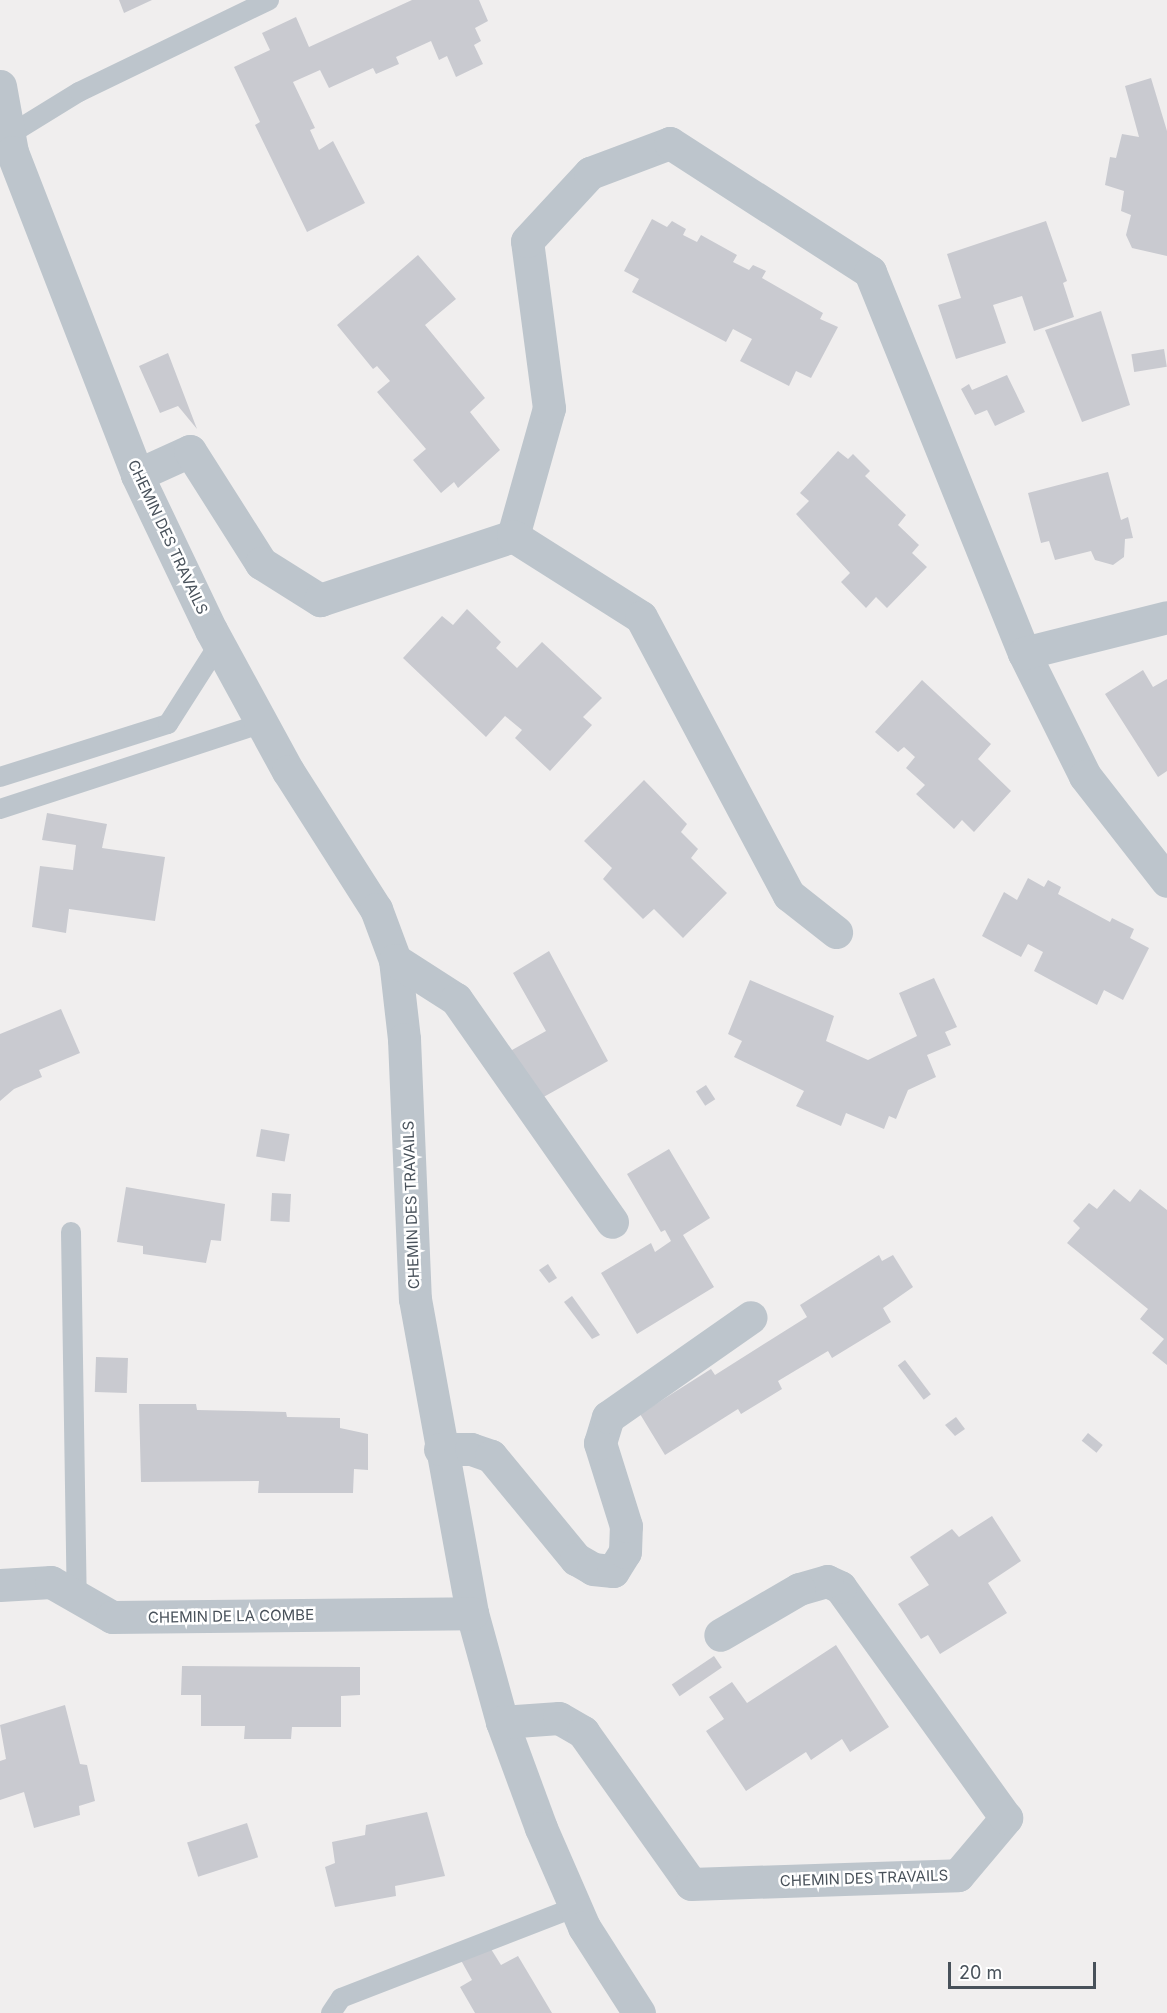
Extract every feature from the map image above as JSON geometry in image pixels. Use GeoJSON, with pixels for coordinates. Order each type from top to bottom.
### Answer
{"type":"FeatureCollection","features":[{"type":"Feature","properties":{"kind":"street","name":"CHEMIN DES TRAVAILS"},"geometry":{"type":"LineString","coordinates":[[0,86],[12,152],[137,475],[219,644],[288,771],[376,909],[395,960],[404,1040],[415,1299],[440,1449],[472,1613],[502,1722],[540,1828],[576,1907],[639,2013]]}},
{"type":"Feature","properties":{"kind":"street"},"geometry":{"type":"LineString","coordinates":[[513,536],[549,408],[527,241],[590,173],[670,143],[870,272],[1024,654],[1084,776],[1167,881]]}},
{"type":"Feature","properties":{"kind":"street"},"geometry":{"type":"LineString","coordinates":[[137,475],[190,451],[261,563],[320,600],[513,536]]}},
{"type":"Feature","properties":{"kind":"street"},"geometry":{"type":"LineString","coordinates":[[513,536],[640,617],[789,896],[836,932]]}},
{"type":"Feature","properties":{"kind":"street"},"geometry":{"type":"LineString","coordinates":[[1024,654],[1167,617]]}},
{"type":"Feature","properties":{"kind":"street"},"geometry":{"type":"LineString","coordinates":[[395,960],[456,999],[612,1222]]}},
{"type":"Feature","properties":{"kind":"street"},"geometry":{"type":"LineString","coordinates":[[440,1449],[471,1449],[491,1456],[576,1559],[593,1569],[613,1571],[625,1552],[626,1526],[600,1443],[608,1417],[751,1317]]}},
{"type":"Feature","properties":{"kind":"street","name":"CHEMIN DES TRAVAILS"},"geometry":{"type":"LineString","coordinates":[[502,1722],[559,1718],[583,1732],[691,1884],[958,1875],[1006,1818],[840,1587],[827,1581],[799,1589],[720,1635]]}},
{"type":"Feature","properties":{"kind":"street","name":"CHEMIN DE LA COMBE"},"geometry":{"type":"LineString","coordinates":[[0,1585],[51,1582],[112,1617],[472,1613]]}},
{"type":"Feature","properties":{"kind":"lane"},"geometry":{"type":"LineString","coordinates":[[9,135],[79,92],[269,0]]}},
{"type":"Feature","properties":{"kind":"lane"},"geometry":{"type":"LineString","coordinates":[[0,777],[168,724],[219,644]]}},
{"type":"Feature","properties":{"kind":"lane"},"geometry":{"type":"LineString","coordinates":[[0,809],[262,723]]}},
{"type":"Feature","properties":{"kind":"lane"},"geometry":{"type":"LineString","coordinates":[[71,1232],[77,1597]]}},
{"type":"Feature","properties":{"kind":"lane"},"geometry":{"type":"LineString","coordinates":[[331,2013],[341,1998],[576,1907]]}},
{"type":"Feature","properties":{"kind":"building"},"geometry":{"type":"Polygon","coordinates":[[[119,0],[152,0],[124,13],[119,0]]]}},
{"type":"Feature","properties":{"kind":"building"},"geometry":{"type":"Polygon","coordinates":[[[412,0],[479,0],[488,21],[475,28],[481,41],[474,45],[483,64],[456,77],[447,56],[439,60],[431,41],[396,57],[399,64],[376,74],[373,68],[329,88],[320,70],[293,82],[315,128],[310,130],[319,150],[333,141],[365,203],[307,232],[255,125],[260,122],[234,67],[270,50],[262,33],[296,17],[309,47],[412,0]]]}},
{"type":"Feature","properties":{"kind":"building"},"geometry":{"type":"Polygon","coordinates":[[[1151,78],[1167,131],[1167,256],[1132,248],[1126,235],[1131,215],[1121,211],[1124,191],[1105,185],[1110,157],[1116,158],[1122,134],[1139,137],[1125,86],[1151,78]]]}},
{"type":"Feature","properties":{"kind":"building"},"geometry":{"type":"Polygon","coordinates":[[[652,219],[667,227],[672,221],[686,229],[683,235],[697,242],[701,235],[737,255],[733,262],[749,270],[753,265],[766,271],[762,278],[823,313],[820,319],[838,327],[811,378],[796,371],[789,386],[740,361],[752,339],[733,329],[726,342],[632,292],[639,279],[624,271],[652,219]]]}},
{"type":"Feature","properties":{"kind":"building"},"geometry":{"type":"Polygon","coordinates":[[[1046,221],[1067,281],[1063,283],[1074,317],[1034,331],[1022,296],[993,305],[1006,343],[956,359],[938,305],[961,298],[947,254],[1046,221]]]}},
{"type":"Feature","properties":{"kind":"building"},"geometry":{"type":"Polygon","coordinates":[[[418,255],[456,299],[425,325],[485,398],[470,412],[500,450],[458,488],[454,482],[441,493],[413,460],[426,449],[377,392],[390,381],[377,366],[373,369],[337,325],[418,255]]]}},
{"type":"Feature","properties":{"kind":"building"},"geometry":{"type":"Polygon","coordinates":[[[1101,311],[1130,405],[1082,422],[1045,330],[1101,311]]]}},
{"type":"Feature","properties":{"kind":"building"},"geometry":{"type":"Polygon","coordinates":[[[1164,349],[1167,367],[1134,372],[1131,354],[1164,349]]]}},
{"type":"Feature","properties":{"kind":"building"},"geometry":{"type":"Polygon","coordinates":[[[168,353],[197,429],[178,406],[160,413],[139,366],[168,353]]]}},
{"type":"Feature","properties":{"kind":"building"},"geometry":{"type":"Polygon","coordinates":[[[1007,375],[1025,412],[995,426],[987,410],[975,415],[961,389],[969,384],[972,390],[1007,375]]]}},
{"type":"Feature","properties":{"kind":"building"},"geometry":{"type":"Polygon","coordinates":[[[838,451],[848,459],[853,454],[870,471],[865,476],[906,515],[898,525],[919,545],[912,553],[927,567],[887,608],[876,597],[866,608],[841,582],[850,573],[796,514],[809,501],[800,493],[838,451]]]}},
{"type":"Feature","properties":{"kind":"building"},"geometry":{"type":"Polygon","coordinates":[[[1108,472],[1121,520],[1128,517],[1133,538],[1125,539],[1124,557],[1113,565],[1095,560],[1091,551],[1055,560],[1049,541],[1041,543],[1028,493],[1108,472]]]}},
{"type":"Feature","properties":{"kind":"building"},"geometry":{"type":"Polygon","coordinates":[[[467,609],[501,642],[496,648],[517,668],[542,642],[602,698],[583,717],[592,725],[550,771],[515,738],[522,730],[505,716],[486,737],[403,658],[442,616],[453,625],[467,609]]]}},
{"type":"Feature","properties":{"kind":"building"},"geometry":{"type":"Polygon","coordinates":[[[1143,670],[1153,687],[1167,679],[1167,771],[1158,777],[1105,694],[1143,670]]]}},
{"type":"Feature","properties":{"kind":"building"},"geometry":{"type":"Polygon","coordinates":[[[922,680],[991,744],[978,759],[1011,791],[974,832],[962,820],[954,829],[916,794],[925,785],[906,768],[915,757],[904,747],[898,752],[875,732],[922,680]]]}},
{"type":"Feature","properties":{"kind":"building"},"geometry":{"type":"Polygon","coordinates":[[[644,780],[687,824],[681,832],[698,849],[691,858],[727,893],[683,938],[654,909],[643,919],[603,879],[612,868],[584,841],[644,780]]]}},
{"type":"Feature","properties":{"kind":"building"},"geometry":{"type":"Polygon","coordinates":[[[47,813],[107,824],[102,848],[165,857],[155,921],[69,909],[66,933],[32,927],[40,866],[73,870],[76,845],[42,840],[47,813]]]}},
{"type":"Feature","properties":{"kind":"building"},"geometry":{"type":"Polygon","coordinates":[[[1028,878],[1044,887],[1048,880],[1061,887],[1058,894],[1110,922],[1112,918],[1134,929],[1130,938],[1149,948],[1123,1000],[1104,990],[1097,1005],[1034,971],[1043,952],[1028,944],[1021,957],[982,936],[1004,892],[1017,900],[1028,878]]]}},
{"type":"Feature","properties":{"kind":"building"},"geometry":{"type":"Polygon","coordinates":[[[549,951],[608,1061],[531,1104],[505,1054],[546,1031],[513,973],[549,951]]]}},
{"type":"Feature","properties":{"kind":"building"},"geometry":{"type":"Polygon","coordinates":[[[934,978],[957,1027],[945,1032],[951,1045],[927,1055],[936,1077],[908,1090],[896,1119],[889,1116],[884,1129],[846,1113],[841,1126],[796,1106],[804,1091],[734,1057],[742,1041],[728,1034],[750,980],[834,1016],[826,1041],[868,1060],[917,1036],[899,993],[934,978]]]}},
{"type":"Feature","properties":{"kind":"building"},"geometry":{"type":"Polygon","coordinates":[[[61,1009],[80,1053],[39,1070],[42,1077],[14,1089],[0,1101],[0,1034],[61,1009]]]}},
{"type":"Feature","properties":{"kind":"building"},"geometry":{"type":"Polygon","coordinates":[[[706,1085],[715,1099],[705,1106],[696,1092],[706,1085]]]}},
{"type":"Feature","properties":{"kind":"building"},"geometry":{"type":"Polygon","coordinates":[[[261,1129],[290,1134],[285,1162],[256,1157],[261,1129]]]}},
{"type":"Feature","properties":{"kind":"building"},"geometry":{"type":"Polygon","coordinates":[[[669,1149],[710,1218],[683,1235],[714,1287],[637,1334],[601,1273],[651,1243],[655,1252],[671,1241],[665,1230],[661,1232],[627,1174],[669,1149]]]}},
{"type":"Feature","properties":{"kind":"building"},"geometry":{"type":"Polygon","coordinates":[[[126,1187],[225,1204],[221,1241],[211,1240],[206,1263],[143,1254],[143,1246],[117,1242],[126,1187]]]}},
{"type":"Feature","properties":{"kind":"building"},"geometry":{"type":"Polygon","coordinates":[[[1114,1189],[1130,1202],[1140,1189],[1167,1210],[1167,1365],[1152,1353],[1164,1339],[1140,1319],[1148,1309],[1067,1243],[1080,1228],[1073,1221],[1089,1203],[1097,1209],[1114,1189]]]}},
{"type":"Feature","properties":{"kind":"building"},"geometry":{"type":"Polygon","coordinates":[[[272,1193],[291,1194],[290,1222],[271,1221],[272,1193]]]}},
{"type":"Feature","properties":{"kind":"building"},"geometry":{"type":"Polygon","coordinates":[[[879,1255],[882,1261],[893,1255],[913,1287],[883,1308],[891,1322],[832,1358],[828,1351],[778,1381],[782,1389],[741,1414],[738,1409],[665,1455],[640,1414],[711,1369],[715,1375],[807,1317],[800,1305],[879,1255]]]}},
{"type":"Feature","properties":{"kind":"building"},"geometry":{"type":"Polygon","coordinates":[[[548,1264],[557,1278],[549,1283],[539,1270],[548,1264]]]}},
{"type":"Feature","properties":{"kind":"building"},"geometry":{"type":"Polygon","coordinates":[[[572,1296],[600,1335],[592,1339],[564,1302],[572,1296]]]}},
{"type":"Feature","properties":{"kind":"building"},"geometry":{"type":"Polygon","coordinates":[[[96,1357],[128,1358],[127,1393],[95,1392],[96,1357]]]}},
{"type":"Feature","properties":{"kind":"building"},"geometry":{"type":"Polygon","coordinates":[[[905,1360],[931,1394],[924,1400],[898,1365],[905,1360]]]}},
{"type":"Feature","properties":{"kind":"building"},"geometry":{"type":"Polygon","coordinates":[[[139,1404],[196,1404],[197,1410],[286,1412],[287,1417],[340,1418],[340,1428],[368,1434],[368,1470],[354,1469],[353,1493],[258,1493],[259,1481],[141,1482],[139,1404]]]}},
{"type":"Feature","properties":{"kind":"building"},"geometry":{"type":"Polygon","coordinates":[[[956,1417],[965,1429],[955,1436],[945,1425],[956,1417]]]}},
{"type":"Feature","properties":{"kind":"building"},"geometry":{"type":"Polygon","coordinates":[[[1088,1433],[1103,1445],[1096,1453],[1082,1441],[1088,1433]]]}},
{"type":"Feature","properties":{"kind":"building"},"geometry":{"type":"Polygon","coordinates":[[[992,1516],[1021,1561],[988,1583],[1007,1613],[940,1654],[928,1635],[921,1639],[898,1604],[929,1585],[910,1557],[952,1529],[959,1537],[992,1516]]]}},
{"type":"Feature","properties":{"kind":"building"},"geometry":{"type":"Polygon","coordinates":[[[836,1645],[889,1727],[850,1752],[842,1739],[811,1760],[806,1752],[746,1791],[706,1731],[724,1719],[709,1697],[732,1682],[747,1703],[836,1645]]]}},
{"type":"Feature","properties":{"kind":"building"},"geometry":{"type":"Polygon","coordinates":[[[714,1656],[722,1668],[680,1696],[672,1685],[714,1656]]]}},
{"type":"Feature","properties":{"kind":"building"},"geometry":{"type":"Polygon","coordinates":[[[182,1666],[360,1667],[360,1695],[341,1696],[341,1727],[292,1727],[291,1739],[244,1739],[245,1726],[201,1726],[201,1695],[181,1695],[182,1666]]]}},
{"type":"Feature","properties":{"kind":"building"},"geometry":{"type":"Polygon","coordinates":[[[65,1705],[80,1764],[87,1765],[95,1801],[79,1806],[80,1815],[34,1828],[24,1792],[0,1800],[0,1761],[6,1759],[0,1725],[65,1705]]]}},
{"type":"Feature","properties":{"kind":"building"},"geometry":{"type":"Polygon","coordinates":[[[427,1812],[445,1876],[395,1886],[396,1896],[335,1907],[325,1867],[335,1863],[332,1842],[365,1835],[366,1825],[427,1812]]]}},
{"type":"Feature","properties":{"kind":"building"},"geometry":{"type":"Polygon","coordinates":[[[247,1823],[258,1857],[198,1877],[187,1842],[247,1823]]]}},
{"type":"Feature","properties":{"kind":"building"},"geometry":{"type":"Polygon","coordinates":[[[486,1941],[501,1965],[518,1956],[552,2013],[475,2013],[460,1987],[472,1980],[458,1955],[486,1941]]]}}]}
